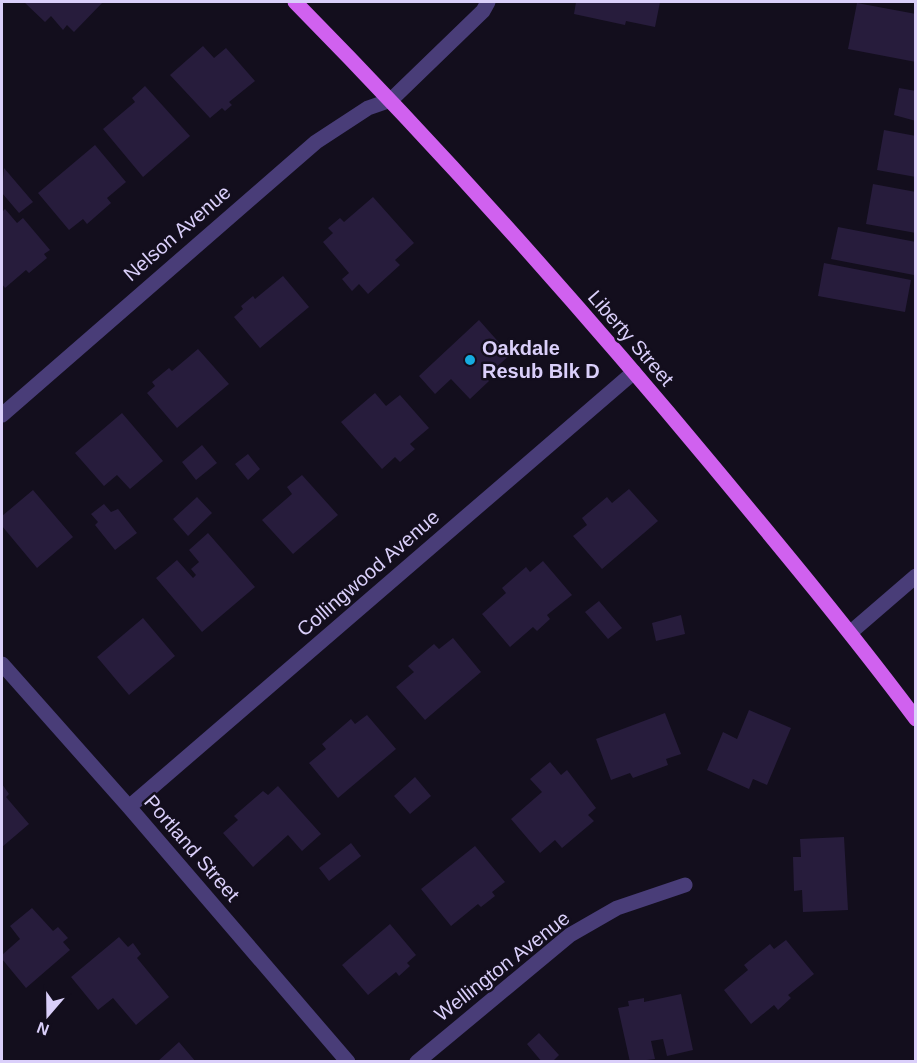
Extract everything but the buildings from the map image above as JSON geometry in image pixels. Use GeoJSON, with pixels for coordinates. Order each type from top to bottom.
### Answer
{"type":"FeatureCollection","features":[{"type":"Feature","properties":{"kind":"main road","name":"Liberty Street"},"geometry":{"type":"LineString","coordinates":[[295,2],[391,100],[634,372],[851,632],[915,719]]}},
{"type":"Feature","properties":{"kind":"street","name":"Nelson Avenue"},"geometry":{"type":"LineString","coordinates":[[2,415],[316,142],[368,108],[391,100],[436,60],[483,11],[488,2]]}},
{"type":"Feature","properties":{"kind":"street","name":"Collingwood Avenue"},"geometry":{"type":"LineString","coordinates":[[129,807],[634,372]]}},
{"type":"Feature","properties":{"kind":"street"},"geometry":{"type":"LineString","coordinates":[[851,632],[915,576]]}},
{"type":"Feature","properties":{"kind":"street","name":"Portland Street"},"geometry":{"type":"LineString","coordinates":[[2,664],[129,807],[348,1062]]}},
{"type":"Feature","properties":{"kind":"street","name":"Wellington Avenue"},"geometry":{"type":"LineString","coordinates":[[417,1062],[570,935],[617,908],[684,885]]}},
{"type":"Feature","properties":{"kind":"place","name":"Oakdale Resub Blk D"},"geometry":{"type":"Point","coordinates":[470,360]}}]}
